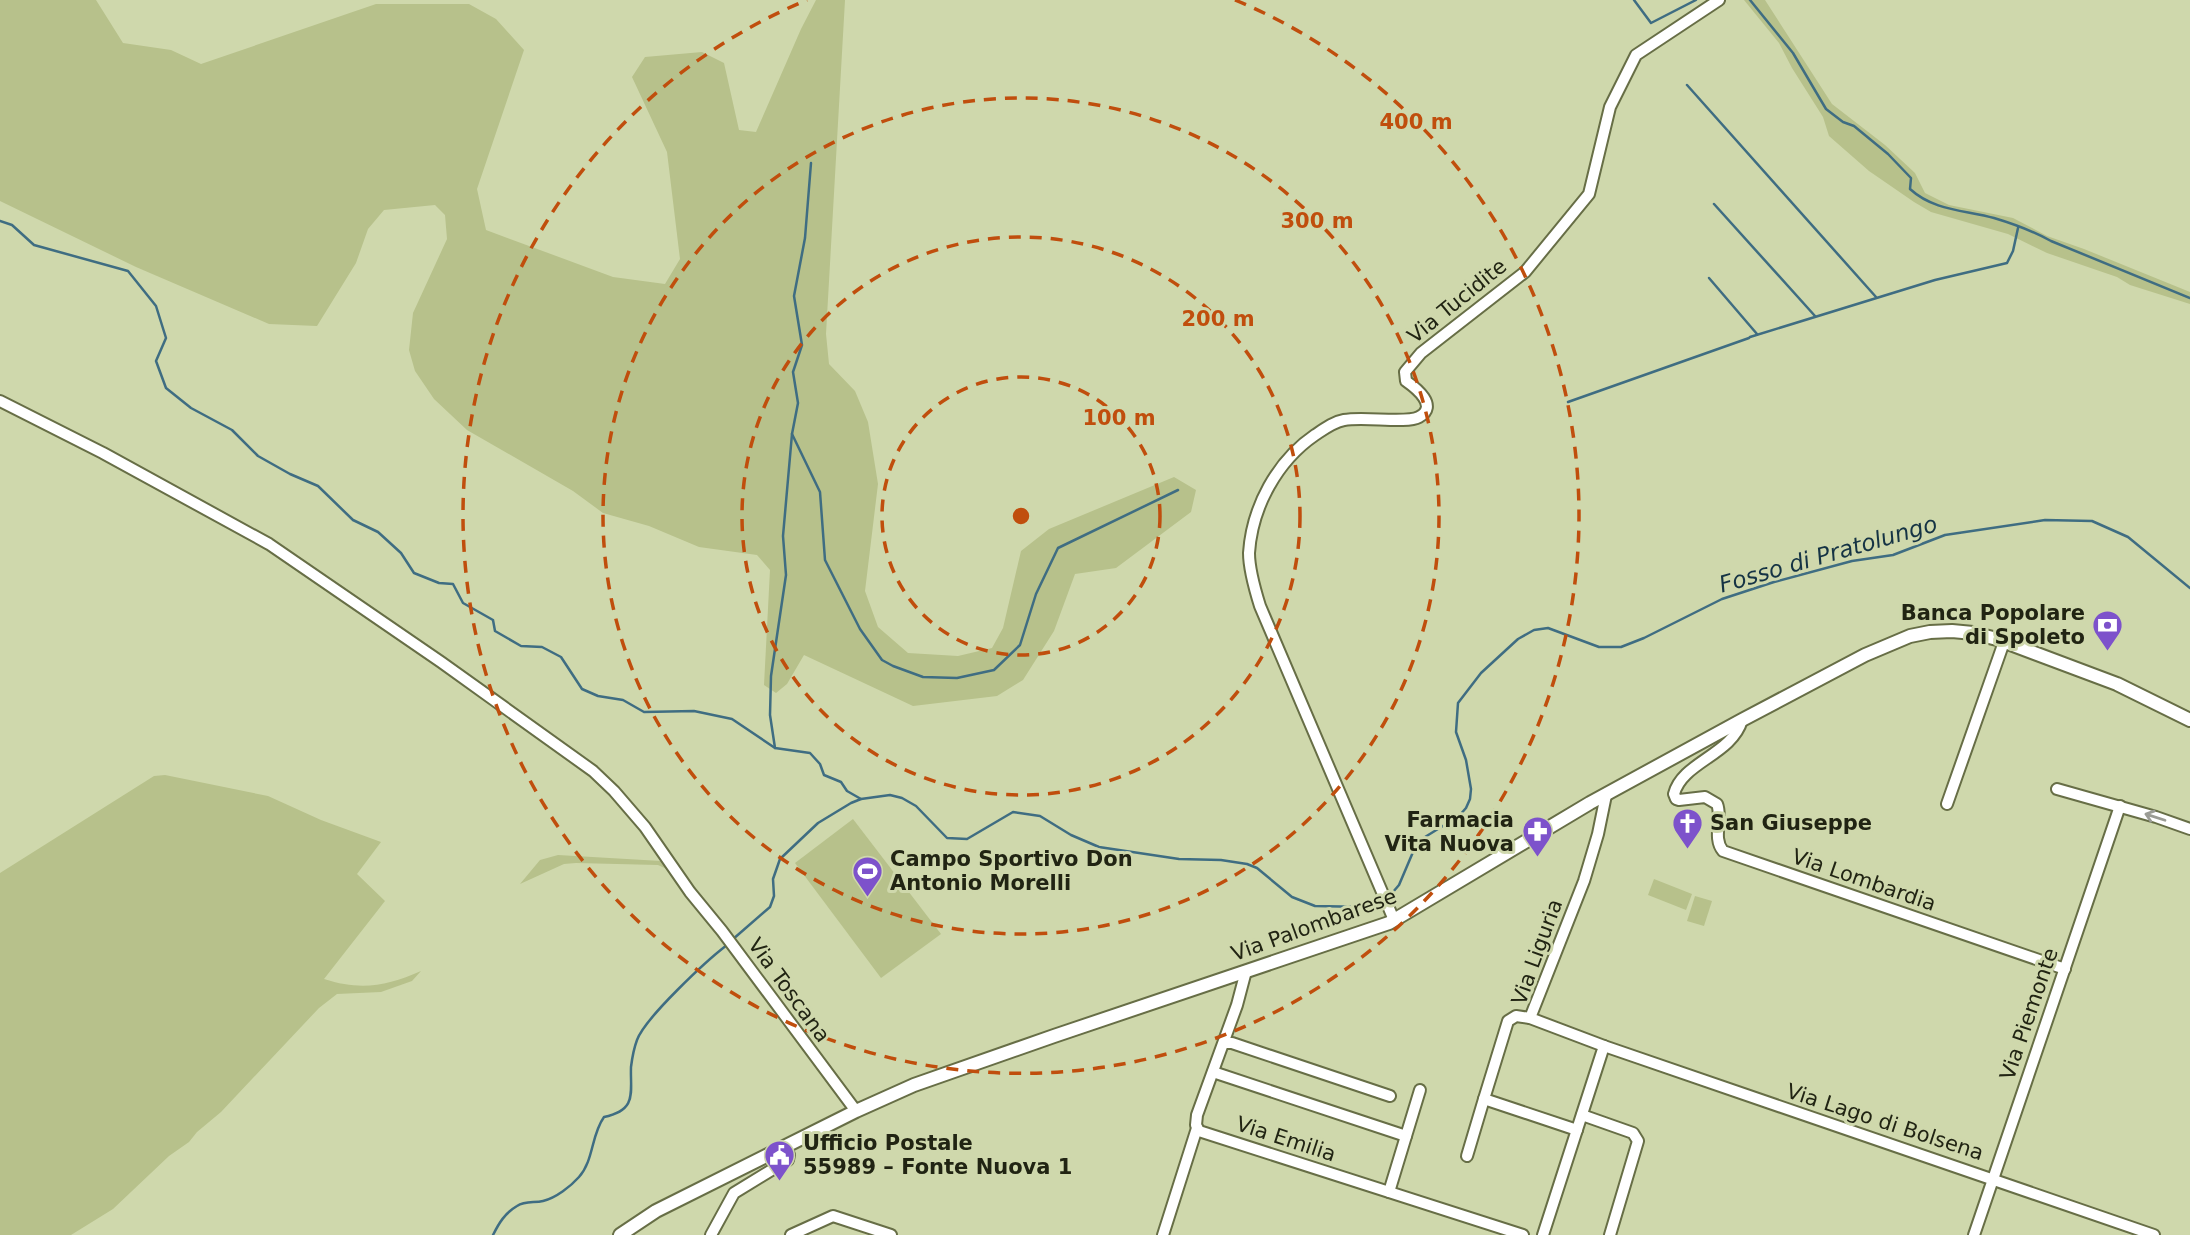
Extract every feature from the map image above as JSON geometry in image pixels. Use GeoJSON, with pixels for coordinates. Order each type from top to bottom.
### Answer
{"type":"FeatureCollection","features":[{"type":"Feature","properties":{"kind":"main road","name":"Via Palombarese"},"geometry":{"type":"LineString","coordinates":[[620,1235],[656,1212],[856,1111],[914,1085],[1246,971],[1391,914],[1742,720],[1866,655],[1910,636],[1951,631],[1973,633],[2004,642],[2117,684],[2190,720]]}},
{"type":"Feature","properties":{"kind":"street","name":"Via Tucidite"},"geometry":{"type":"LineString","coordinates":[[1391,914],[1260,606],[1249,556],[1253,526],[1259,509],[1274,476],[1305,442],[1325,428],[1354,418],[1408,421],[1421,416],[1426,409],[1426,401],[1420,391],[1406,381],[1405,372],[1421,353],[1525,272],[1589,194],[1610,107],[1636,55],[1719,0]]}},
{"type":"Feature","properties":{"kind":"street","name":"Via Toscana"},"geometry":{"type":"LineString","coordinates":[[0,401],[103,453],[269,544],[441,662],[601,778],[645,827],[690,892],[856,1111]]}},
{"type":"Feature","properties":{"kind":"street"},"geometry":{"type":"LineString","coordinates":[[1947,804],[2004,642]]}},
{"type":"Feature","properties":{"kind":"street","name":"Via Lombardia"},"geometry":{"type":"LineString","coordinates":[[1742,720],[1732,740],[1693,769],[1677,785],[1674,794],[1679,800],[1705,797],[1716,801],[1720,809],[1719,844],[1723,851],[2065,970]]}},
{"type":"Feature","properties":{"kind":"street"},"geometry":{"type":"LineString","coordinates":[[2057,789],[2190,829]]}},
{"type":"Feature","properties":{"kind":"street","name":"Via Liguria"},"geometry":{"type":"LineString","coordinates":[[1604,1046],[1530,1018],[1587,872],[1606,795]]}},
{"type":"Feature","properties":{"kind":"street","name":"Via Piemonte"},"geometry":{"type":"LineString","coordinates":[[1974,1235],[2120,806]]}},
{"type":"Feature","properties":{"kind":"street"},"geometry":{"type":"LineString","coordinates":[[1163,1235],[1197,1128],[1197,1115],[1224,1044],[1246,971]]}},
{"type":"Feature","properties":{"kind":"street"},"geometry":{"type":"LineString","coordinates":[[1467,1156],[1508,1021],[1516,1016],[1530,1018]]}},
{"type":"Feature","properties":{"kind":"street"},"geometry":{"type":"LineString","coordinates":[[1224,1044],[1232,1043],[1390,1096]]}},
{"type":"Feature","properties":{"kind":"street"},"geometry":{"type":"LineString","coordinates":[[1543,1235],[1604,1046]]}},
{"type":"Feature","properties":{"kind":"street","name":"Via Lago di Bolsena"},"geometry":{"type":"LineString","coordinates":[[1604,1046],[2154,1235]]}},
{"type":"Feature","properties":{"kind":"street"},"geometry":{"type":"LineString","coordinates":[[1213,1072],[1406,1136]]}},
{"type":"Feature","properties":{"kind":"street"},"geometry":{"type":"LineString","coordinates":[[1389,1192],[1420,1090]]}},
{"type":"Feature","properties":{"kind":"street"},"geometry":{"type":"LineString","coordinates":[[1484,1099],[1577,1130]]}},
{"type":"Feature","properties":{"kind":"street"},"geometry":{"type":"LineString","coordinates":[[1582,1115],[1633,1133],[1639,1141],[1610,1235]]}},
{"type":"Feature","properties":{"kind":"street","name":"Via Emilia"},"geometry":{"type":"LineString","coordinates":[[1197,1128],[1203,1133],[1523,1235]]}},
{"type":"Feature","properties":{"kind":"street"},"geometry":{"type":"LineString","coordinates":[[711,1235],[732,1196],[788,1160],[785,1147]]}},
{"type":"Feature","properties":{"kind":"street"},"geometry":{"type":"LineString","coordinates":[[791,1235],[833,1216],[891,1235]]}},
{"type":"Feature","properties":{"kind":"green space"},"geometry":{"type":"Polygon","coordinates":[[[0,0],[96,0],[123,43],[171,50],[201,64],[376,4],[469,4],[496,19],[524,50],[477,189],[486,230],[613,277],[665,284],[680,259],[667,152],[632,77],[645,57],[702,52],[724,63],[739,130],[756,132],[816,0],[845,0],[826,334],[829,364],[855,391],[868,422],[878,484],[865,591],[878,627],[908,653],[958,656],[992,648],[1003,628],[1021,551],[1049,529],[1174,477],[1196,490],[1191,512],[1116,568],[1075,574],[1054,631],[1023,680],[997,696],[913,706],[804,655],[787,684],[776,693],[764,685],[770,570],[757,555],[699,547],[649,526],[603,513],[573,491],[467,430],[434,399],[415,371],[409,350],[413,313],[447,239],[445,215],[435,205],[384,210],[368,229],[356,263],[317,326],[269,324],[136,267],[0,201],[0,0]]]}},
{"type":"Feature","properties":{"kind":"green space"},"geometry":{"type":"Polygon","coordinates":[[[1744,0],[1765,0],[1832,104],[1885,145],[1915,173],[1925,193],[1949,205],[2013,218],[2047,236],[2190,292],[2190,304],[2130,285],[2117,277],[2047,253],[2008,234],[1931,212],[1914,202],[1869,171],[1829,136],[1823,117],[1779,43],[1744,0]]]}},
{"type":"Feature","properties":{"kind":"green space"},"geometry":{"type":"Polygon","coordinates":[[[165,775],[268,796],[321,820],[381,842],[357,874],[385,901],[324,979],[362,986],[397,980],[421,971],[412,981],[381,992],[337,994],[319,1008],[221,1112],[113,1209],[71,1235],[0,1235],[0,873],[154,776],[165,775]]]}},
{"type":"Feature","properties":{"kind":"green space","name":"Campo Sportivo Don Antonio Morelli"},"geometry":{"type":"Polygon","coordinates":[[[853,819],[941,934],[881,978],[795,863],[853,819]]]}},
{"type":"Feature","properties":{"kind":"green space"},"geometry":{"type":"Polygon","coordinates":[[[558,855],[661,861],[669,870],[658,865],[564,864],[520,884],[540,860],[558,855]]]}},
{"type":"Feature","properties":{"kind":"green space"},"geometry":{"type":"Polygon","coordinates":[[[1654,879],[1692,894],[1686,910],[1648,895],[1654,879]]]}},
{"type":"Feature","properties":{"kind":"green space"},"geometry":{"type":"Polygon","coordinates":[[[1695,896],[1712,901],[1704,926],[1687,921],[1695,896]]]}},
{"type":"Feature","properties":{"kind":"waterway"},"geometry":{"type":"LineString","coordinates":[[1634,0],[1651,23],[1696,0]]}},
{"type":"Feature","properties":{"kind":"waterway"},"geometry":{"type":"LineString","coordinates":[[1750,0],[1793,53],[1826,109],[1843,122],[1854,126],[1888,154],[1911,178],[1910,189],[1919,196],[1939,206],[2016,225],[2190,298]]}},
{"type":"Feature","properties":{"kind":"waterway"},"geometry":{"type":"LineString","coordinates":[[1687,85],[1876,297]]}},
{"type":"Feature","properties":{"kind":"waterway"},"geometry":{"type":"LineString","coordinates":[[775,748],[770,715],[771,676],[786,575],[783,536],[792,434],[798,403],[793,372],[802,345],[794,296],[805,238],[811,163]]}},
{"type":"Feature","properties":{"kind":"waterway"},"geometry":{"type":"LineString","coordinates":[[1714,204],[1815,316]]}},
{"type":"Feature","properties":{"kind":"waterway"},"geometry":{"type":"LineString","coordinates":[[0,221],[12,225],[34,245],[128,271],[156,306],[166,338],[156,361],[166,388],[191,408],[232,430],[258,456],[318,486],[353,520],[378,532],[401,553],[414,573],[439,583],[453,584],[463,603],[493,620],[495,631],[521,646],[542,647],[561,657],[582,689],[598,696],[623,700],[644,712],[694,711],[732,719],[775,748],[810,753],[820,764],[824,775],[841,782],[847,791],[861,799]]}},
{"type":"Feature","properties":{"kind":"waterway"},"geometry":{"type":"LineString","coordinates":[[1750,337],[1935,280],[2007,263],[2013,251],[2018,228]]}},
{"type":"Feature","properties":{"kind":"waterway"},"geometry":{"type":"LineString","coordinates":[[1709,278],[1757,334]]}},
{"type":"Feature","properties":{"kind":"waterway"},"geometry":{"type":"LineString","coordinates":[[1568,402],[1749,338]]}},
{"type":"Feature","properties":{"kind":"waterway"},"geometry":{"type":"LineString","coordinates":[[792,434],[820,492],[825,560],[860,629],[882,660],[923,677],[957,678],[994,670],[1020,645],[1036,594],[1058,548],[1178,490]]}},
{"type":"Feature","properties":{"kind":"waterway","name":"Fosso di Pratolungo"},"geometry":{"type":"LineString","coordinates":[[1387,899],[1399,885],[1416,845],[1459,816],[1470,799],[1466,760],[1456,732],[1458,703],[1481,673],[1518,639],[1534,630],[1548,628],[1599,647],[1621,647],[1722,599],[1774,582],[1852,561],[1893,555],[1945,535],[2045,520],[2092,521],[2128,537],[2190,588]]}},
{"type":"Feature","properties":{"kind":"waterway","name":"Fosso di Pratolungo"},"geometry":{"type":"LineString","coordinates":[[732,940],[770,907],[774,896],[773,879],[780,859],[818,823],[861,799],[890,795],[916,806],[947,838],[967,839],[1013,812],[1040,816],[1071,835],[1099,847],[1179,859],[1247,864],[1257,868],[1292,897],[1315,906],[1366,907],[1381,902]]}},
{"type":"Feature","properties":{"kind":"waterway"},"geometry":{"type":"LineString","coordinates":[[493,1235],[513,1209],[523,1203],[553,1197],[579,1177],[604,1117],[622,1110],[630,1099],[631,1067],[642,1030],[677,990],[727,945]]}},
{"type":"Feature","properties":{"kind":"place","name":"Banca Popolare di Spoleto"},"geometry":{"type":"Point","coordinates":[2108,652]}},
{"type":"Feature","properties":{"kind":"place","name":"San Giuseppe"},"geometry":{"type":"Point","coordinates":[1687,850]}},
{"type":"Feature","properties":{"kind":"place","name":"Farmacia Vita Nuova"},"geometry":{"type":"Point","coordinates":[1537,859]}},
{"type":"Feature","properties":{"kind":"place","name":"Campo Sportivo Don Antonio Morelli"},"geometry":{"type":"Point","coordinates":[867,898]}},
{"type":"Feature","properties":{"kind":"place","name":"Ufficio Postale 55989 – Fonte Nuova 1"},"geometry":{"type":"Point","coordinates":[780,1182]}}]}
